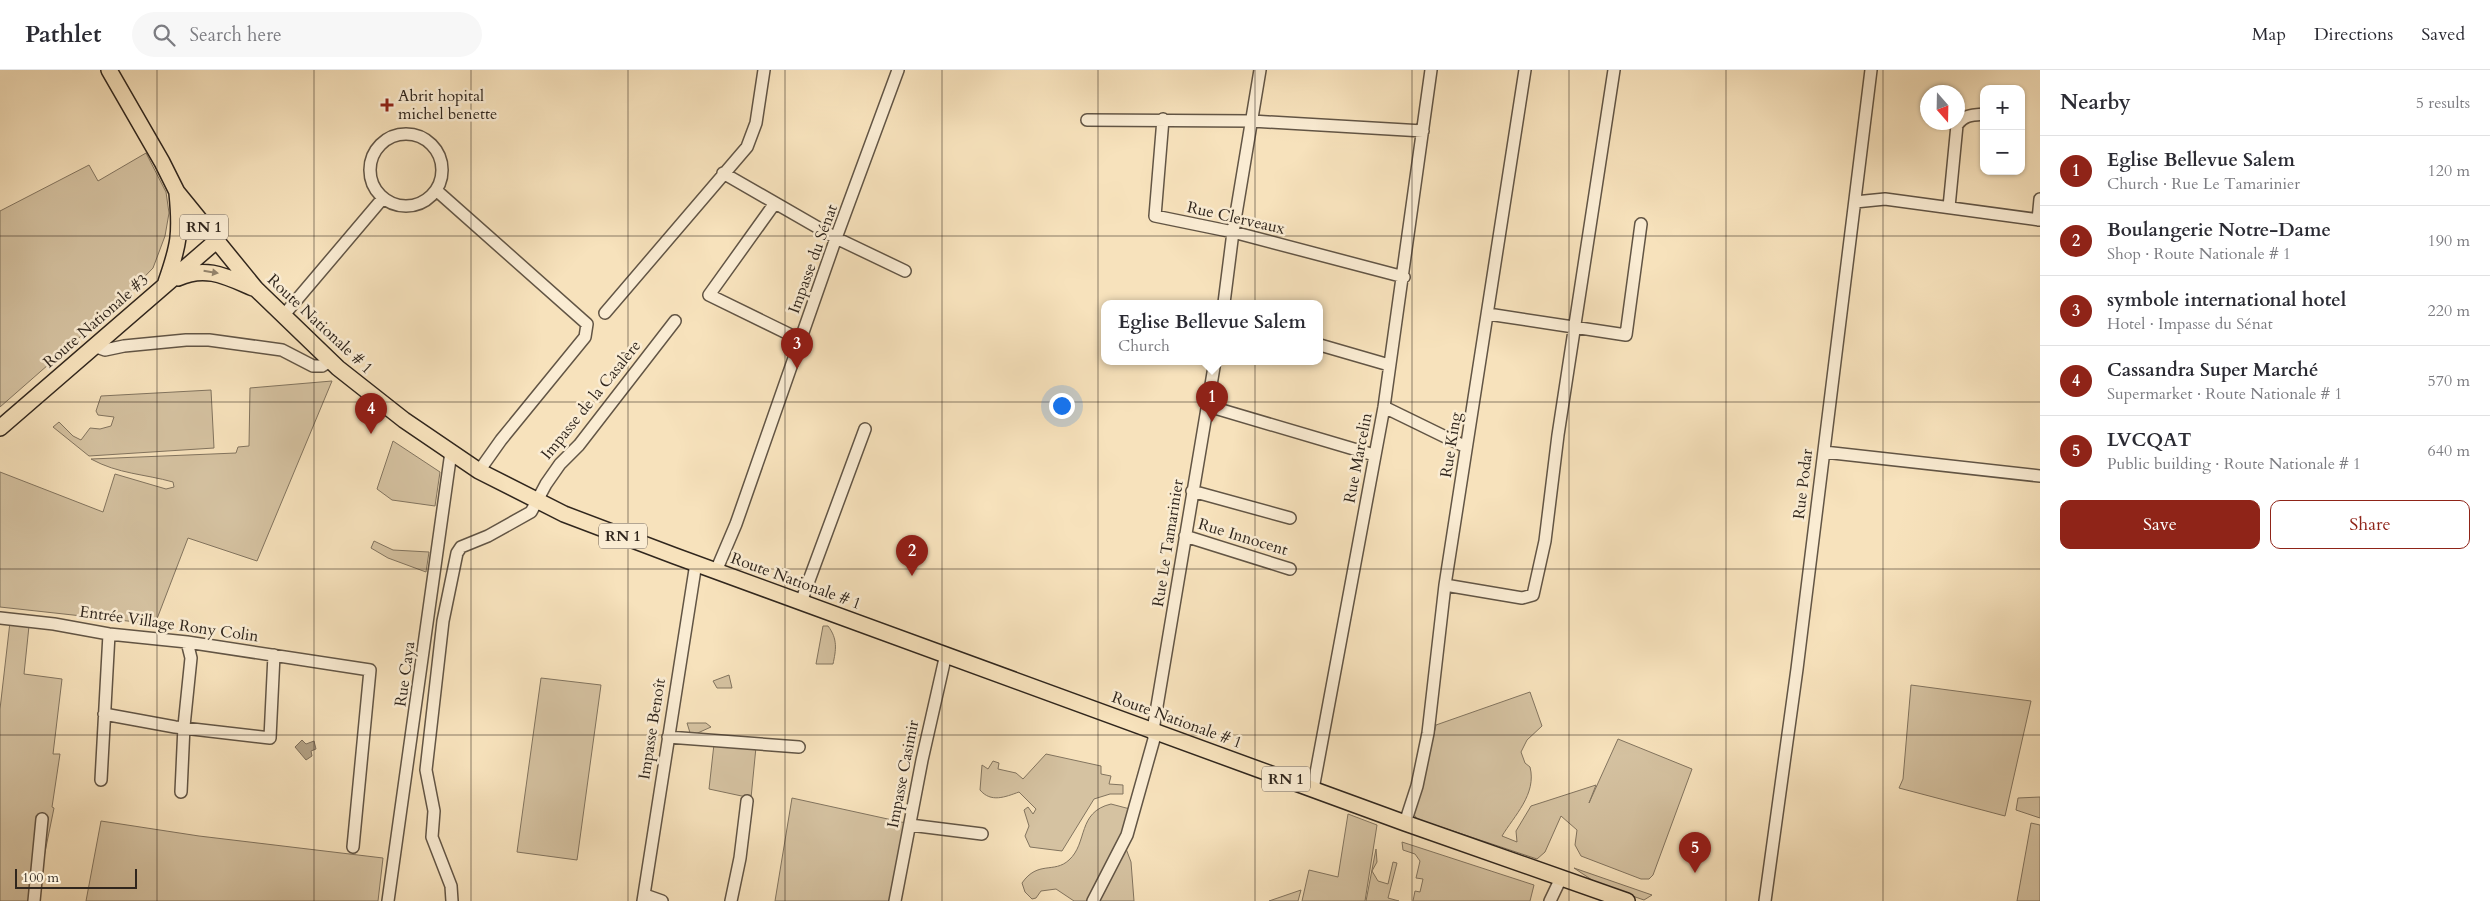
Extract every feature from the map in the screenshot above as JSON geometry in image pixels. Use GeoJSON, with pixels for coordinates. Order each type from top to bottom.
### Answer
{"type":"FeatureCollection","features":[{"type":"Feature","properties":{"kind":"main road","name":"Route Nationale # 1"},"geometry":{"type":"LineString","coordinates":[[109,70],[162,162],[177,192],[256,289],[330,361],[380,402],[479,471],[536,501],[696,564],[1405,823],[1627,901]]}},
{"type":"Feature","properties":{"kind":"main road"},"geometry":{"type":"LineString","coordinates":[[165,284],[176,254],[181,225],[177,192]]}},
{"type":"Feature","properties":{"kind":"main road","name":"Route Nationale #3"},"geometry":{"type":"LineString","coordinates":[[0,428],[216,242]]}},
{"type":"Feature","properties":{"kind":"main road"},"geometry":{"type":"LineString","coordinates":[[165,284],[186,274],[203,271],[220,274],[256,289]]}},
{"type":"Feature","properties":{"kind":"street"},"geometry":{"type":"LineString","coordinates":[[605,313],[747,147],[753,134],[764,70]]}},
{"type":"Feature","properties":{"kind":"street","name":"Impasse du Sénat"},"geometry":{"type":"LineString","coordinates":[[716,571],[736,524],[836,238],[898,70]]}},
{"type":"Feature","properties":{"kind":"street"},"geometry":{"type":"LineString","coordinates":[[1224,300],[1233,232],[1260,70]]}},
{"type":"Feature","properties":{"kind":"street","name":"Rue Marcelin"},"geometry":{"type":"LineString","coordinates":[[1314,789],[1384,407],[1404,277],[1431,70]]}},
{"type":"Feature","properties":{"kind":"street","name":"Rue King"},"geometry":{"type":"LineString","coordinates":[[1405,823],[1417,786],[1428,733],[1445,585],[1525,70]]}},
{"type":"Feature","properties":{"kind":"street"},"geometry":{"type":"LineString","coordinates":[[1445,585],[1522,598],[1533,595],[1544,540],[1558,435],[1576,328],[1614,70]]}},
{"type":"Feature","properties":{"kind":"street","name":"Rue Podar"},"geometry":{"type":"LineString","coordinates":[[1765,901],[1824,452],[1871,70]]}},
{"type":"Feature","properties":{"kind":"street"},"geometry":{"type":"LineString","coordinates":[[1949,207],[1957,125],[1961,118],[1968,115],[1980,114]]}},
{"type":"Feature","properties":{"kind":"street","name":"Rue Clerveaux"},"geometry":{"type":"LineString","coordinates":[[1163,119],[1155,216],[1233,232],[1404,277]]}},
{"type":"Feature","properties":{"kind":"street"},"geometry":{"type":"LineString","coordinates":[[1087,120],[1252,121],[1423,132]]}},
{"type":"Feature","properties":{"kind":"street"},"geometry":{"type":"LineString","coordinates":[[400,134],[412,134],[424,138],[433,145],[440,155],[442,167],[441,179],[436,190],[428,198],[417,204],[405,206],[394,204],[383,198],[375,189],[370,178],[371,161],[379,145],[389,138],[400,134]]}},
{"type":"Feature","properties":{"kind":"street"},"geometry":{"type":"LineString","coordinates":[[723,174],[836,238],[905,271]]}},
{"type":"Feature","properties":{"kind":"street"},"geometry":{"type":"LineString","coordinates":[[436,190],[587,324],[585,337],[501,440],[479,471]]}},
{"type":"Feature","properties":{"kind":"street"},"geometry":{"type":"LineString","coordinates":[[284,316],[383,198]]}},
{"type":"Feature","properties":{"kind":"street"},"geometry":{"type":"LineString","coordinates":[[1855,202],[1885,199],[2039,220],[2040,200]]}},
{"type":"Feature","properties":{"kind":"street"},"geometry":{"type":"LineString","coordinates":[[775,203],[709,295],[801,340]]}},
{"type":"Feature","properties":{"kind":"street"},"geometry":{"type":"LineString","coordinates":[[1488,314],[1626,336],[1641,224]]}},
{"type":"Feature","properties":{"kind":"street","name":"Impasse de la Casalère"},"geometry":{"type":"LineString","coordinates":[[452,901],[451,886],[432,837],[434,811],[426,770],[452,568],[461,546],[488,536],[531,512],[560,464],[579,445],[676,321]]}},
{"type":"Feature","properties":{"kind":"street"},"geometry":{"type":"LineString","coordinates":[[94,346],[106,350],[124,346],[186,340],[216,340],[282,350],[313,366],[322,366],[330,361]]}},
{"type":"Feature","properties":{"kind":"street"},"geometry":{"type":"LineString","coordinates":[[1323,346],[1389,365]]}},
{"type":"Feature","properties":{"kind":"street","name":"Rue Le Tamarinier"},"geometry":{"type":"LineString","coordinates":[[1093,901],[1127,835],[1154,738],[1153,730],[1214,365]]}},
{"type":"Feature","properties":{"kind":"street"},"geometry":{"type":"LineString","coordinates":[[1208,406],[1374,455]]}},
{"type":"Feature","properties":{"kind":"street"},"geometry":{"type":"LineString","coordinates":[[1384,407],[1466,447]]}},
{"type":"Feature","properties":{"kind":"street"},"geometry":{"type":"LineString","coordinates":[[801,602],[865,429]]}},
{"type":"Feature","properties":{"kind":"street","name":"Rue Caya"},"geometry":{"type":"LineString","coordinates":[[388,901],[451,452]]}},
{"type":"Feature","properties":{"kind":"street"},"geometry":{"type":"LineString","coordinates":[[1824,452],[2040,476]]}},
{"type":"Feature","properties":{"kind":"street"},"geometry":{"type":"LineString","coordinates":[[1192,491],[1290,518]]}},
{"type":"Feature","properties":{"kind":"street","name":"Rue Innocent"},"geometry":{"type":"LineString","coordinates":[[1186,536],[1290,569]]}},
{"type":"Feature","properties":{"kind":"street","name":"Impasse Benoît"},"geometry":{"type":"LineString","coordinates":[[644,898],[696,564]]}},
{"type":"Feature","properties":{"kind":"street","name":"Entrée Village Rony Colin"},"geometry":{"type":"LineString","coordinates":[[0,618],[54,624],[109,634],[187,642],[368,669],[371,672],[354,847]]}},
{"type":"Feature","properties":{"kind":"street"},"geometry":{"type":"LineString","coordinates":[[101,780],[109,634]]}},
{"type":"Feature","properties":{"kind":"street"},"geometry":{"type":"LineString","coordinates":[[181,792],[184,726],[191,658],[187,642]]}},
{"type":"Feature","properties":{"kind":"street","name":"Impasse Casimir"},"geometry":{"type":"LineString","coordinates":[[895,901],[946,654]]}},
{"type":"Feature","properties":{"kind":"street"},"geometry":{"type":"LineString","coordinates":[[104,714],[175,727],[184,726],[270,738],[274,655]]}},
{"type":"Feature","properties":{"kind":"street"},"geometry":{"type":"LineString","coordinates":[[668,737],[799,747]]}},
{"type":"Feature","properties":{"kind":"street"},"geometry":{"type":"LineString","coordinates":[[731,901],[740,858],[747,801]]}},
{"type":"Feature","properties":{"kind":"street"},"geometry":{"type":"LineString","coordinates":[[34,901],[42,819]]}},
{"type":"Feature","properties":{"kind":"street"},"geometry":{"type":"LineString","coordinates":[[910,825],[982,834]]}},
{"type":"Feature","properties":{"kind":"street"},"geometry":{"type":"LineString","coordinates":[[1550,901],[1561,878]]}},
{"type":"Feature","properties":{"kind":"street"},"geometry":{"type":"LineString","coordinates":[[644,898],[662,901]]}},
{"type":"Feature","properties":{"kind":"shaded area"},"geometry":{"type":"Polygon","coordinates":[[[146,153],[166,192],[169,213],[165,236],[153,268],[121,301],[0,407],[0,211],[89,165],[98,181],[146,153]]]}},
{"type":"Feature","properties":{"kind":"shaded area"},"geometry":{"type":"Polygon","coordinates":[[[332,381],[257,561],[188,538],[155,624],[0,607],[0,472],[103,512],[115,474],[166,489],[174,487],[173,482],[121,471],[91,459],[236,453],[238,447],[249,446],[250,388],[332,381]]]}},
{"type":"Feature","properties":{"kind":"shaded area"},"geometry":{"type":"Polygon","coordinates":[[[211,390],[214,448],[89,456],[53,427],[59,422],[73,436],[81,440],[90,428],[100,429],[111,426],[114,417],[98,415],[96,411],[101,396],[211,390]]]}},
{"type":"Feature","properties":{"kind":"shaded area"},"geometry":{"type":"Polygon","coordinates":[[[393,441],[440,472],[435,506],[392,500],[377,489],[393,441]]]}},
{"type":"Feature","properties":{"kind":"shaded area"},"geometry":{"type":"Polygon","coordinates":[[[374,541],[393,550],[429,552],[426,572],[388,558],[371,548],[374,541]]]}},
{"type":"Feature","properties":{"kind":"shaded area"},"geometry":{"type":"Polygon","coordinates":[[[10,622],[29,626],[24,674],[62,679],[53,754],[60,754],[52,807],[54,808],[35,901],[0,901],[0,709],[10,622]]]}},
{"type":"Feature","properties":{"kind":"shaded area"},"geometry":{"type":"Polygon","coordinates":[[[823,626],[828,626],[835,640],[833,664],[816,664],[823,626]]]}},
{"type":"Feature","properties":{"kind":"shaded area"},"geometry":{"type":"Polygon","coordinates":[[[729,675],[732,688],[717,688],[713,681],[729,675]]]}},
{"type":"Feature","properties":{"kind":"shaded area"},"geometry":{"type":"Polygon","coordinates":[[[541,678],[601,685],[577,860],[517,852],[541,678]]]}},
{"type":"Feature","properties":{"kind":"shaded area"},"geometry":{"type":"Polygon","coordinates":[[[1911,685],[2031,701],[2005,816],[1899,788],[1903,779],[1911,685]]]}},
{"type":"Feature","properties":{"kind":"shaded area"},"geometry":{"type":"Polygon","coordinates":[[[1530,692],[1542,726],[1527,740],[1521,752],[1525,763],[1530,767],[1530,786],[1523,804],[1502,836],[1517,842],[1516,831],[1531,806],[1596,785],[1589,803],[1618,739],[1692,769],[1653,875],[1649,879],[1641,879],[1581,856],[1575,845],[1577,830],[1561,816],[1545,852],[1537,859],[1417,819],[1413,813],[1417,805],[1436,725],[1530,692]]]}},
{"type":"Feature","properties":{"kind":"shaded area"},"geometry":{"type":"Polygon","coordinates":[[[687,723],[706,723],[711,727],[691,736],[687,723]]]}},
{"type":"Feature","properties":{"kind":"shaded area"},"geometry":{"type":"Polygon","coordinates":[[[302,740],[306,744],[314,741],[316,749],[311,751],[312,756],[306,760],[295,747],[302,740]]]}},
{"type":"Feature","properties":{"kind":"shaded area"},"geometry":{"type":"Polygon","coordinates":[[[714,744],[756,747],[751,798],[709,789],[714,744]]]}},
{"type":"Feature","properties":{"kind":"shaded area"},"geometry":{"type":"Polygon","coordinates":[[[1046,754],[1101,766],[1101,774],[1111,776],[1109,784],[1123,785],[1123,794],[1110,794],[1094,799],[1062,851],[1030,847],[1025,836],[1029,826],[1024,810],[1028,807],[1033,814],[1036,809],[1019,792],[993,798],[980,790],[982,765],[988,769],[993,761],[999,763],[998,769],[1016,773],[1023,779],[1046,754]]]}},
{"type":"Feature","properties":{"kind":"shaded area"},"geometry":{"type":"Polygon","coordinates":[[[2040,797],[2040,818],[2016,810],[2018,798],[2040,797]]]}},
{"type":"Feature","properties":{"kind":"shaded area"},"geometry":{"type":"Polygon","coordinates":[[[792,798],[906,823],[889,901],[775,901],[792,798]]]}},
{"type":"Feature","properties":{"kind":"shaded area"},"geometry":{"type":"Polygon","coordinates":[[[1111,804],[1130,809],[1124,835],[1089,901],[1074,901],[1056,889],[1041,891],[1036,898],[1032,899],[1025,892],[1022,883],[1028,876],[1040,869],[1058,866],[1069,860],[1075,853],[1084,829],[1093,814],[1100,808],[1111,804]]]}},
{"type":"Feature","properties":{"kind":"shaded area"},"geometry":{"type":"Polygon","coordinates":[[[1348,814],[1377,825],[1365,901],[1302,901],[1309,870],[1338,877],[1348,814]]]}},
{"type":"Feature","properties":{"kind":"shaded area"},"geometry":{"type":"Polygon","coordinates":[[[101,821],[199,836],[383,858],[378,901],[86,901],[101,821]]]}},
{"type":"Feature","properties":{"kind":"shaded area"},"geometry":{"type":"Polygon","coordinates":[[[2031,823],[2040,825],[2040,901],[2017,901],[2031,823]]]}},
{"type":"Feature","properties":{"kind":"shaded area"},"geometry":{"type":"Polygon","coordinates":[[[1402,842],[1534,885],[1530,901],[1413,901],[1415,891],[1420,892],[1423,879],[1416,878],[1420,861],[1415,854],[1403,850],[1402,842]]]}},
{"type":"Feature","properties":{"kind":"shaded area"},"geometry":{"type":"Polygon","coordinates":[[[1125,846],[1131,862],[1134,901],[1097,901],[1125,846]]]}},
{"type":"Feature","properties":{"kind":"shaded area"},"geometry":{"type":"Polygon","coordinates":[[[1376,849],[1377,862],[1372,871],[1378,881],[1388,884],[1393,862],[1397,863],[1388,898],[1399,901],[1366,901],[1376,849]]]}},
{"type":"Feature","properties":{"kind":"shaded area"},"geometry":{"type":"Polygon","coordinates":[[[1574,868],[1652,895],[1644,900],[1598,884],[1574,868]]]}},
{"type":"Feature","properties":{"kind":"shaded area"},"geometry":{"type":"Polygon","coordinates":[[[1301,890],[1298,901],[1269,901],[1301,890]]]}},
{"type":"Feature","properties":{"kind":"place","name":"Abrit hopital michel benette"},"geometry":{"type":"Point","coordinates":[387,105]}},
{"type":"Feature","properties":{"kind":"place","name":"symbole international hotel"},"geometry":{"type":"Point","coordinates":[797,369]}},
{"type":"Feature","properties":{"kind":"place","name":"Eglise Bellevue Salem"},"geometry":{"type":"Point","coordinates":[1212,422]}},
{"type":"Feature","properties":{"kind":"place","name":"Cassandra Super Marché"},"geometry":{"type":"Point","coordinates":[371,434]}},
{"type":"Feature","properties":{"kind":"place","name":"Boulangerie Notre-Dame"},"geometry":{"type":"Point","coordinates":[912,576]}},
{"type":"Feature","properties":{"kind":"place","name":"LVCQAT"},"geometry":{"type":"Point","coordinates":[1695,873]}}]}
